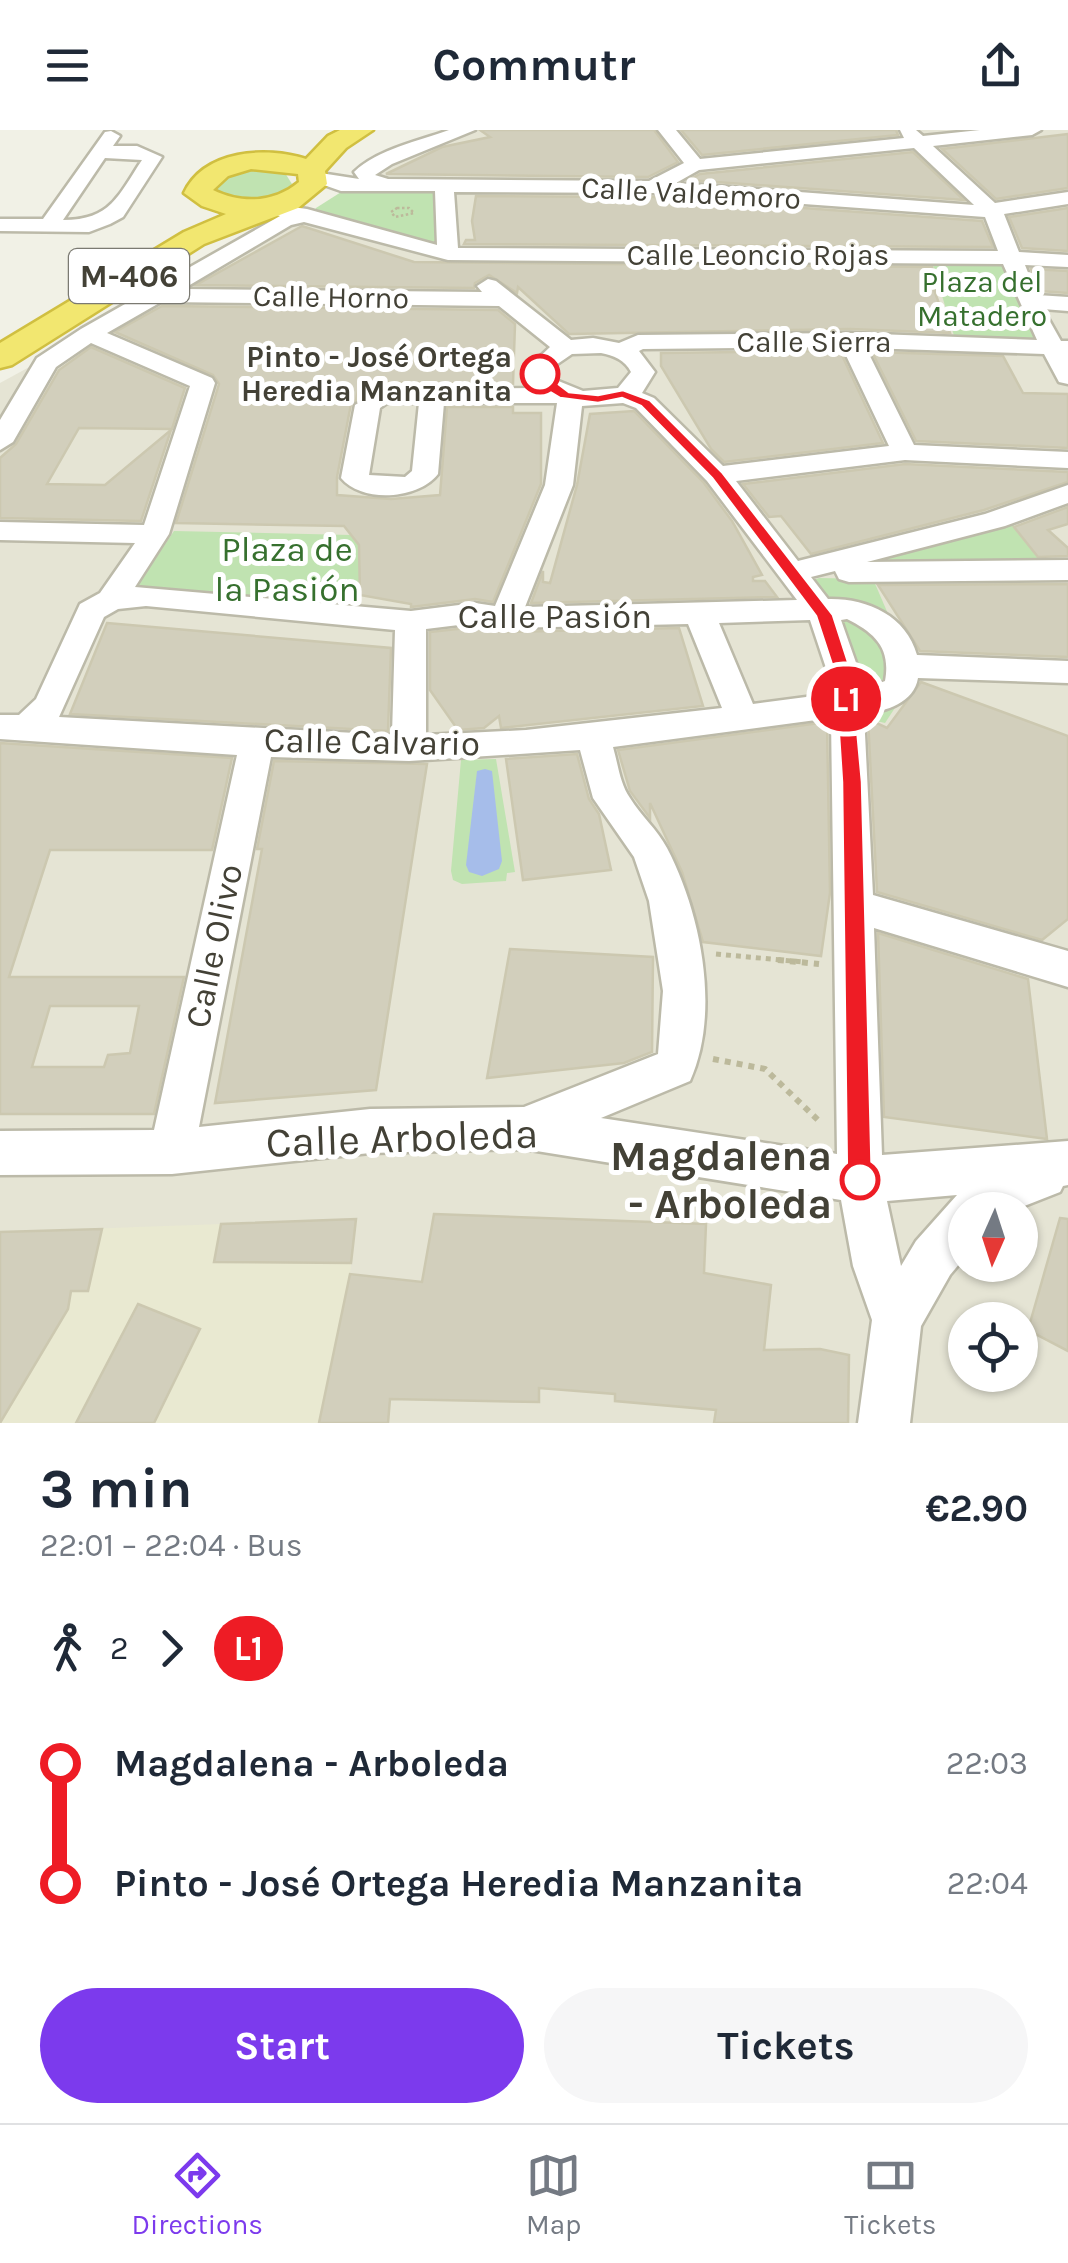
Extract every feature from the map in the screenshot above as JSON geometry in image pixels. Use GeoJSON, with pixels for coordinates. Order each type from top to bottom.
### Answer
{"type":"FeatureCollection","features":[{"type":"Feature","properties":{"kind":"highway","name":"M-406"},"geometry":{"type":"LineString","coordinates":[[0,333],[155,236],[176,220],[198,193],[203,180],[221,168],[252,161],[321,130]]}},
{"type":"Feature","properties":{"kind":"highway","name":"M-406"},"geometry":{"type":"LineString","coordinates":[[0,358],[194,238],[299,196],[313,184],[312,174],[337,142],[360,130]]}},
{"type":"Feature","properties":{"kind":"highway","name":"M-406"},"geometry":{"type":"LineString","coordinates":[[252,161],[292,163],[312,174]]}},
{"type":"Feature","properties":{"kind":"highway"},"geometry":{"type":"LineString","coordinates":[[198,193],[215,204],[268,207]]}},
{"type":"Feature","properties":{"kind":"street"},"geometry":{"type":"LineString","coordinates":[[49,225],[116,130]]}},
{"type":"Feature","properties":{"kind":"street"},"geometry":{"type":"LineString","coordinates":[[396,184],[374,182],[364,172],[440,137],[466,130]]}},
{"type":"Feature","properties":{"kind":"street"},"geometry":{"type":"LineString","coordinates":[[667,130],[695,165]]}},
{"type":"Feature","properties":{"kind":"street"},"geometry":{"type":"LineString","coordinates":[[653,187],[695,165],[913,136],[1032,130]]}},
{"type":"Feature","properties":{"kind":"street"},"geometry":{"type":"LineString","coordinates":[[913,136],[993,212],[1008,258],[1028,301],[1059,347],[1068,378]]}},
{"type":"Feature","properties":{"kind":"street"},"geometry":{"type":"LineString","coordinates":[[0,224],[90,226],[116,213],[154,157],[138,141],[100,152]]}},
{"type":"Feature","properties":{"kind":"street","name":"Calle Valdemoro"},"geometry":{"type":"LineString","coordinates":[[312,174],[332,184],[653,187],[993,212],[1003,207],[1068,198]]}},
{"type":"Feature","properties":{"kind":"street"},"geometry":{"type":"LineString","coordinates":[[444,186],[448,254]]}},
{"type":"Feature","properties":{"kind":"street"},"geometry":{"type":"LineString","coordinates":[[268,207],[448,254],[566,348]]}},
{"type":"Feature","properties":{"kind":"street"},"geometry":{"type":"LineString","coordinates":[[0,442],[46,363],[284,221],[307,216]]}},
{"type":"Feature","properties":{"kind":"street","name":"Calle Leoncio Rojas"},"geometry":{"type":"LineString","coordinates":[[448,254],[1068,261]]}},
{"type":"Feature","properties":{"kind":"street","name":"Calle Horno"},"geometry":{"type":"LineString","coordinates":[[158,295],[503,299]]}},
{"type":"Feature","properties":{"kind":"street"},"geometry":{"type":"LineString","coordinates":[[1028,301],[1068,304]]}},
{"type":"Feature","properties":{"kind":"street"},"geometry":{"type":"LineString","coordinates":[[89,334],[202,383],[155,534],[111,600]]}},
{"type":"Feature","properties":{"kind":"street"},"geometry":{"type":"LineString","coordinates":[[850,340],[905,452]]}},
{"type":"Feature","properties":{"kind":"street","name":"Calle Sierra"},"geometry":{"type":"LineString","coordinates":[[566,348],[593,345],[621,350],[638,342],[850,340],[1059,347]]}},
{"type":"Feature","properties":{"kind":"street"},"geometry":{"type":"LineString","coordinates":[[566,348],[554,352],[540,366],[544,383],[568,396]]}},
{"type":"Feature","properties":{"kind":"street"},"geometry":{"type":"LineString","coordinates":[[432,397],[598,399],[623,394],[634,388],[643,372],[640,364],[621,350]]}},
{"type":"Feature","properties":{"kind":"street"},"geometry":{"type":"LineString","coordinates":[[623,394],[646,403],[717,475],[823,612],[844,674],[855,906],[860,1180],[878,1266],[897,1320]]}},
{"type":"Feature","properties":{"kind":"street"},"geometry":{"type":"LineString","coordinates":[[505,618],[558,485],[568,396]]}},
{"type":"Feature","properties":{"kind":"street"},"geometry":{"type":"LineString","coordinates":[[717,475],[905,452],[1068,460]]}},
{"type":"Feature","properties":{"kind":"street"},"geometry":{"type":"LineString","coordinates":[[793,572],[995,520],[1068,492]]}},
{"type":"Feature","properties":{"kind":"street"},"geometry":{"type":"LineString","coordinates":[[0,531],[155,534]]}},
{"type":"Feature","properties":{"kind":"street"},"geometry":{"type":"LineString","coordinates":[[793,572],[1068,570]]}},
{"type":"Feature","properties":{"kind":"street"},"geometry":{"type":"LineString","coordinates":[[14,728],[50,706],[91,611],[111,600],[146,596],[410,621],[409,748]]}},
{"type":"Feature","properties":{"kind":"street","name":"Calle Pasión"},"geometry":{"type":"LineString","coordinates":[[410,621],[475,613],[505,618],[700,616],[852,609],[882,623],[895,637],[905,666]]}},
{"type":"Feature","properties":{"kind":"street"},"geometry":{"type":"LineString","coordinates":[[700,616],[742,717]]}},
{"type":"Feature","properties":{"kind":"street"},"geometry":{"type":"LineString","coordinates":[[905,666],[1068,672]]}},
{"type":"Feature","properties":{"kind":"street","name":"Calle Calvario"},"geometry":{"type":"LineString","coordinates":[[14,728],[409,748],[594,738],[846,701],[878,700],[900,687],[905,666]]}},
{"type":"Feature","properties":{"kind":"street"},"geometry":{"type":"LineString","coordinates":[[524,1128],[674,1066],[680,1054],[683,993],[673,918],[651,853],[612,799],[594,738]]}},
{"type":"Feature","properties":{"kind":"street","name":"Calle Olivo"},"geometry":{"type":"LineString","coordinates":[[172,1152],[257,741]]}},
{"type":"Feature","properties":{"kind":"street"},"geometry":{"type":"LineString","coordinates":[[855,906],[1068,970]]}},
{"type":"Feature","properties":{"kind":"street","name":"Calle Arboleda"},"geometry":{"type":"LineString","coordinates":[[0,1153],[172,1152],[370,1131],[524,1128],[860,1180],[1068,1165]]}},
{"type":"Feature","properties":{"kind":"street"},"geometry":{"type":"LineString","coordinates":[[999,1192],[1068,1165]]}},
{"type":"Feature","properties":{"kind":"street"},"geometry":{"type":"LineString","coordinates":[[884,1423],[897,1320],[933,1258],[948,1241]]}},
{"type":"Feature","properties":{"kind":"path"},"geometry":{"type":"LineString","coordinates":[[679,950],[824,964]]}},
{"type":"Feature","properties":{"kind":"path"},"geometry":{"type":"LineString","coordinates":[[680,1054],[766,1069],[822,1124]]}},
{"type":"Feature","properties":{"kind":"shaded area"},"geometry":{"type":"Polygon","coordinates":[[[451,130],[1068,130],[1068,1423],[0,1423],[0,383],[299,220],[448,254],[436,189],[350,185],[451,130]]]}},
{"type":"Feature","properties":{"kind":"shaded area"},"geometry":{"type":"Polygon","coordinates":[[[356,1219],[350,1274],[408,1280],[388,1423],[0,1423],[0,1232],[356,1219]]]}},
{"type":"Feature","properties":{"kind":"green space"},"geometry":{"type":"Polygon","coordinates":[[[260,167],[285,173],[292,184],[265,199],[213,195],[210,183],[229,171],[260,167]]]}},
{"type":"Feature","properties":{"kind":"green space"},"geometry":{"type":"Polygon","coordinates":[[[349,187],[436,189],[436,246],[313,214],[349,187]]]}},
{"type":"Feature","properties":{"kind":"green space","name":"Plaza del Matadero"},"geometry":{"type":"Polygon","coordinates":[[[931,259],[1001,260],[1036,338],[1028,342],[955,339],[931,259]]]}},
{"type":"Feature","properties":{"kind":"green space"},"geometry":{"type":"Polygon","coordinates":[[[1012,523],[1044,564],[850,565],[1012,523]]]}},
{"type":"Feature","properties":{"kind":"green space","name":"Plaza de la Pasión"},"geometry":{"type":"Polygon","coordinates":[[[174,531],[351,535],[359,545],[359,611],[133,592],[174,531]]]}},
{"type":"Feature","properties":{"kind":"green space"},"geometry":{"type":"Polygon","coordinates":[[[819,578],[873,579],[901,644],[906,691],[885,723],[859,717],[809,582],[819,578]]]}},
{"type":"Feature","properties":{"kind":"green space"},"geometry":{"type":"Polygon","coordinates":[[[496,759],[515,872],[507,873],[506,881],[462,884],[453,880],[451,871],[461,760],[496,759]]]}},
{"type":"Feature","properties":{"kind":"water"},"geometry":{"type":"Polygon","coordinates":[[[477,771],[492,771],[502,861],[499,869],[482,876],[469,872],[466,865],[477,771]]]}},
{"type":"Feature","properties":{"kind":"building"},"geometry":{"type":"Polygon","coordinates":[[[480,130],[654,130],[678,162],[648,177],[386,174],[442,147],[490,137],[480,130]]]}},
{"type":"Feature","properties":{"kind":"building"},"geometry":{"type":"Polygon","coordinates":[[[681,130],[896,130],[898,135],[702,155],[681,130]]]}},
{"type":"Feature","properties":{"kind":"building"},"geometry":{"type":"Polygon","coordinates":[[[1068,134],[1068,188],[996,199],[942,149],[1068,134]]]}},
{"type":"Feature","properties":{"kind":"building"},"geometry":{"type":"Polygon","coordinates":[[[913,152],[964,200],[689,180],[700,174],[913,152]]]}},
{"type":"Feature","properties":{"kind":"building"},"geometry":{"type":"Polygon","coordinates":[[[476,196],[653,197],[982,221],[993,247],[464,244],[466,240],[475,240],[472,221],[476,196]]]}},
{"type":"Feature","properties":{"kind":"building"},"geometry":{"type":"Polygon","coordinates":[[[1068,208],[1068,251],[1022,248],[1009,217],[1068,208]]]}},
{"type":"Feature","properties":{"kind":"building"},"geometry":{"type":"Polygon","coordinates":[[[302,226],[414,262],[932,267],[939,291],[934,290],[950,333],[850,329],[569,334],[518,287],[517,293],[489,275],[475,283],[474,288],[196,285],[302,226]]]}},
{"type":"Feature","properties":{"kind":"building"},"geometry":{"type":"Polygon","coordinates":[[[1031,269],[1068,271],[1068,293],[1040,291],[1031,269]]]}},
{"type":"Feature","properties":{"kind":"building"},"geometry":{"type":"Polygon","coordinates":[[[162,306],[498,310],[515,324],[513,384],[360,382],[356,400],[351,404],[337,477],[337,495],[391,499],[440,495],[447,407],[513,407],[513,413],[541,413],[541,484],[493,602],[475,599],[411,607],[360,595],[359,545],[344,526],[176,523],[219,384],[213,375],[115,332],[162,306]]]}},
{"type":"Feature","properties":{"kind":"building"},"geometry":{"type":"Polygon","coordinates":[[[91,347],[185,388],[172,429],[79,428],[47,484],[105,485],[171,430],[141,521],[0,518],[0,458],[16,444],[59,370],[91,347]]]}},
{"type":"Feature","properties":{"kind":"building"},"geometry":{"type":"Polygon","coordinates":[[[840,351],[883,443],[724,462],[711,449],[661,366],[661,353],[840,351]]]}},
{"type":"Feature","properties":{"kind":"building"},"geometry":{"type":"Polygon","coordinates":[[[872,352],[1003,356],[1023,393],[1068,394],[1068,448],[916,441],[872,352]]]}},
{"type":"Feature","properties":{"kind":"building"},"geometry":{"type":"Polygon","coordinates":[[[634,411],[704,483],[732,521],[762,575],[753,577],[753,581],[765,581],[777,597],[531,603],[543,571],[543,582],[550,583],[577,485],[590,414],[634,411]]]}},
{"type":"Feature","properties":{"kind":"building"},"geometry":{"type":"Polygon","coordinates":[[[905,464],[1068,472],[1068,482],[984,510],[811,554],[781,516],[769,517],[743,484],[905,464]]]}},
{"type":"Feature","properties":{"kind":"building"},"geometry":{"type":"Polygon","coordinates":[[[1068,507],[1068,524],[1048,530],[1068,548],[1068,556],[1038,557],[1014,527],[1068,507]]]}},
{"type":"Feature","properties":{"kind":"building"},"geometry":{"type":"Polygon","coordinates":[[[1068,584],[1068,657],[920,651],[878,585],[1068,584]]]}},
{"type":"Feature","properties":{"kind":"building"},"geometry":{"type":"Polygon","coordinates":[[[107,623],[391,648],[388,731],[70,714],[107,623]]]}},
{"type":"Feature","properties":{"kind":"building"},"geometry":{"type":"Polygon","coordinates":[[[475,627],[505,632],[679,628],[703,706],[501,728],[499,716],[484,728],[458,730],[430,690],[430,632],[475,627]]]}},
{"type":"Feature","properties":{"kind":"building"},"geometry":{"type":"Polygon","coordinates":[[[921,682],[1068,736],[1068,919],[1042,940],[877,892],[868,719],[887,728],[921,682]]]}},
{"type":"Feature","properties":{"kind":"building"},"geometry":{"type":"Polygon","coordinates":[[[827,722],[830,893],[821,956],[703,942],[682,872],[650,803],[650,818],[630,791],[618,750],[827,722]]]}},
{"type":"Feature","properties":{"kind":"building"},"geometry":{"type":"Polygon","coordinates":[[[0,743],[232,758],[212,850],[50,850],[9,977],[184,977],[154,1114],[0,1114],[0,743]],[[50,1006],[32,1067],[104,1067],[108,1055],[130,1053],[139,1006],[50,1006]]]}},
{"type":"Feature","properties":{"kind":"building"},"geometry":{"type":"Polygon","coordinates":[[[577,754],[589,799],[599,814],[611,870],[523,880],[506,759],[577,754]]]}},
{"type":"Feature","properties":{"kind":"building"},"geometry":{"type":"Polygon","coordinates":[[[274,761],[427,764],[376,1090],[215,1103],[262,849],[257,849],[274,761]]]}},
{"type":"Feature","properties":{"kind":"building"},"geometry":{"type":"Polygon","coordinates":[[[878,933],[1028,979],[1047,1139],[884,1117],[878,933]]]}},
{"type":"Feature","properties":{"kind":"building"},"geometry":{"type":"Polygon","coordinates":[[[510,949],[653,957],[652,1052],[624,1063],[487,1078],[510,949]]]}},
{"type":"Feature","properties":{"kind":"building"},"geometry":{"type":"Polygon","coordinates":[[[434,1214],[706,1224],[704,1273],[771,1285],[764,1350],[820,1349],[849,1355],[848,1423],[714,1423],[716,1410],[615,1401],[615,1394],[539,1388],[539,1402],[390,1399],[388,1423],[319,1423],[350,1274],[422,1282],[434,1214]]]}},
{"type":"Feature","properties":{"kind":"building"},"geometry":{"type":"Polygon","coordinates":[[[1060,1218],[1068,1219],[1068,1351],[1038,1335],[1036,1302],[1060,1218]]]}},
{"type":"Feature","properties":{"kind":"building"},"geometry":{"type":"Polygon","coordinates":[[[356,1219],[351,1263],[214,1262],[221,1224],[356,1219]]]}},
{"type":"Feature","properties":{"kind":"building"},"geometry":{"type":"Polygon","coordinates":[[[102,1229],[88,1291],[71,1291],[68,1309],[0,1423],[0,1232],[102,1229]]]}},
{"type":"Feature","properties":{"kind":"building"},"geometry":{"type":"Polygon","coordinates":[[[138,1304],[200,1329],[154,1423],[76,1423],[138,1304]]]}},
{"type":"Feature","properties":{"kind":"bus line","name":"L1"},"geometry":{"type":"LineString","coordinates":[[540,374],[544,383],[565,395],[598,399],[623,394],[646,403],[717,475],[824,615],[844,674],[852,782],[860,1180]]}},
{"type":"Feature","properties":{"kind":"place","name":"Pinto - José Ortega Heredia Manzanita"},"geometry":{"type":"Point","coordinates":[540,374]}},
{"type":"Feature","properties":{"kind":"place","name":"Magdalena - Arboleda"},"geometry":{"type":"Point","coordinates":[860,1180]}}]}
